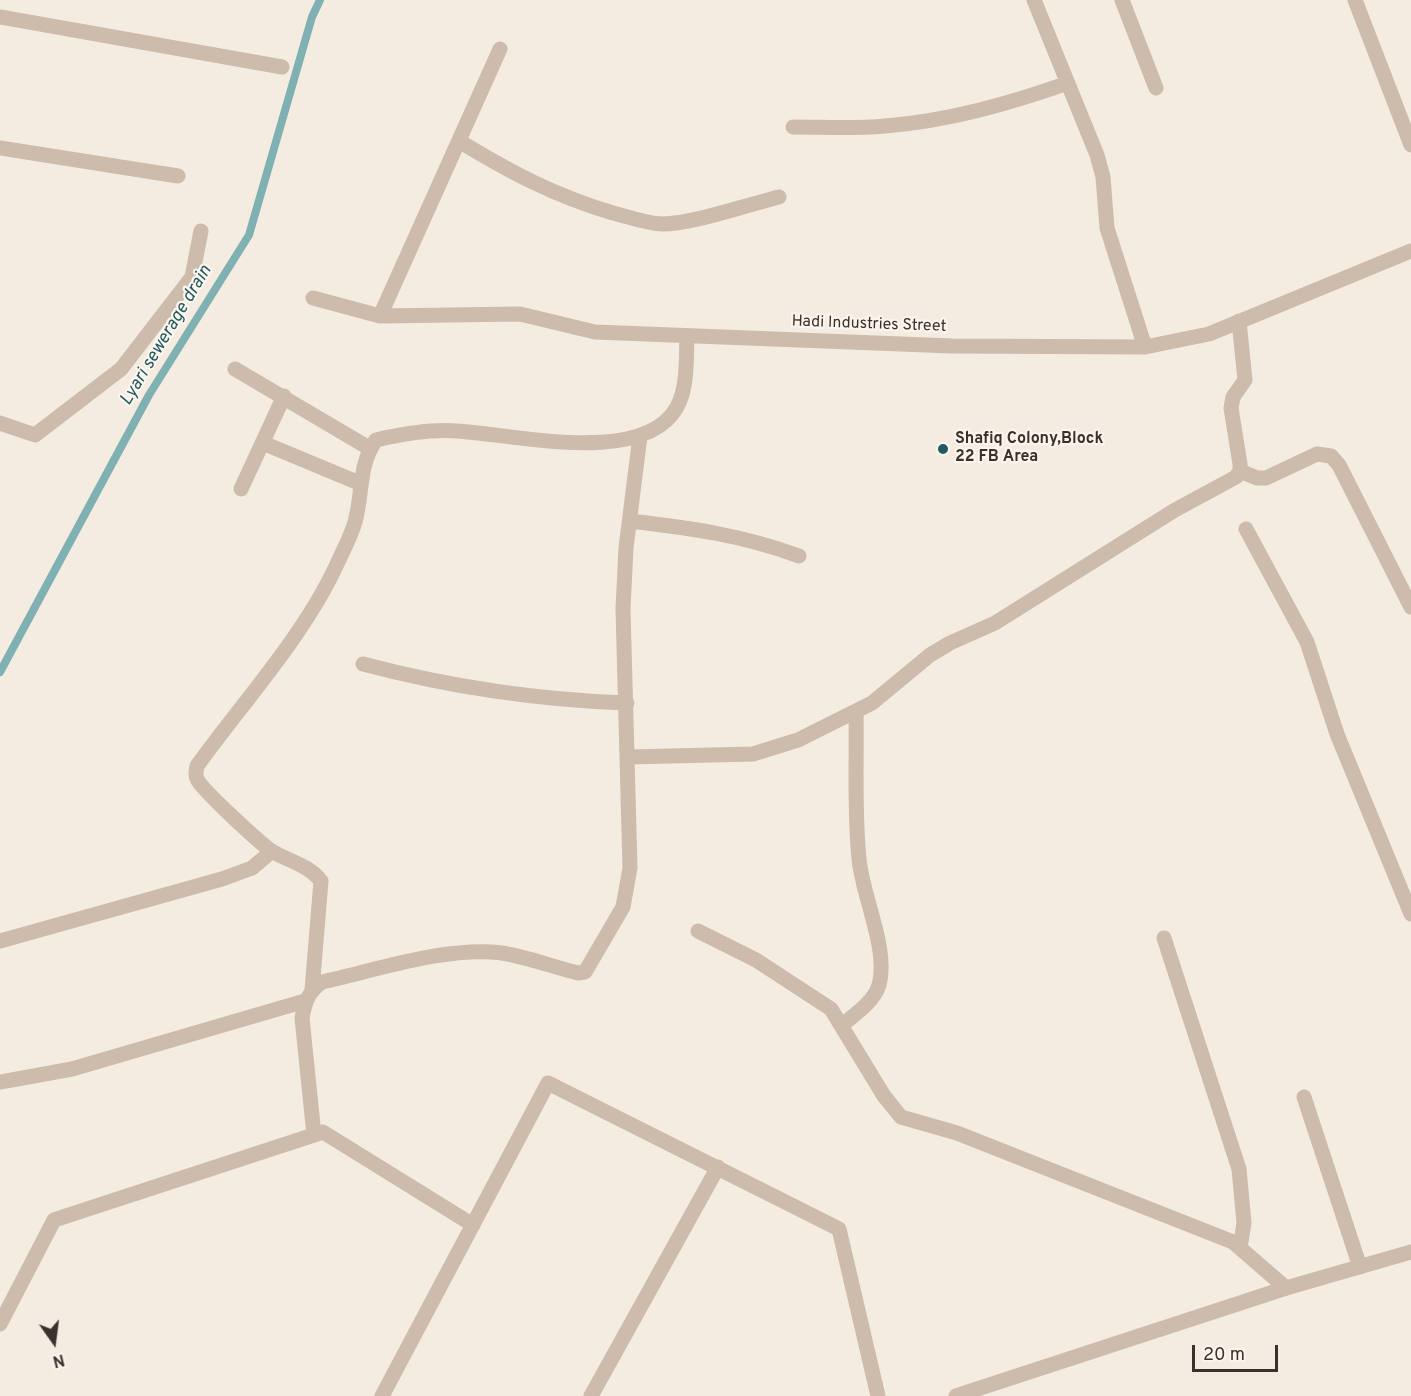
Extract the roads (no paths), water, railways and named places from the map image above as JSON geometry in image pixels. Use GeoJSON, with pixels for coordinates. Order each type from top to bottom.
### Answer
{"type":"FeatureCollection","features":[{"type":"Feature","properties":{"kind":"street"},"geometry":{"type":"LineString","coordinates":[[1035,0],[1097,155],[1103,177],[1107,228],[1145,347]]}},
{"type":"Feature","properties":{"kind":"street"},"geometry":{"type":"LineString","coordinates":[[1122,0],[1156,88]]}},
{"type":"Feature","properties":{"kind":"street"},"geometry":{"type":"LineString","coordinates":[[1355,0],[1411,145]]}},
{"type":"Feature","properties":{"kind":"street"},"geometry":{"type":"LineString","coordinates":[[0,17],[282,67]]}},
{"type":"Feature","properties":{"kind":"street"},"geometry":{"type":"LineString","coordinates":[[380,316],[500,49]]}},
{"type":"Feature","properties":{"kind":"street"},"geometry":{"type":"LineString","coordinates":[[793,127],[883,126],[925,121],[999,107],[1068,83]]}},
{"type":"Feature","properties":{"kind":"street"},"geometry":{"type":"LineString","coordinates":[[459,141],[524,180],[569,200],[639,221],[663,224],[682,221],[779,197]]}},
{"type":"Feature","properties":{"kind":"street"},"geometry":{"type":"LineString","coordinates":[[0,148],[178,176]]}},
{"type":"Feature","properties":{"kind":"street"},"geometry":{"type":"LineString","coordinates":[[0,423],[35,435],[121,369],[192,277],[201,231]]}},
{"type":"Feature","properties":{"kind":"street","name":"Hadi Industries Street"},"geometry":{"type":"LineString","coordinates":[[313,298],[380,316],[520,314],[595,332],[952,346],[1145,347],[1209,334],[1411,251]]}},
{"type":"Feature","properties":{"kind":"street"},"geometry":{"type":"LineString","coordinates":[[629,757],[753,754],[798,740],[872,703],[930,655],[950,643],[995,623],[1175,510],[1236,477],[1240,471],[1231,408],[1233,397],[1245,380],[1239,321]]}},
{"type":"Feature","properties":{"kind":"street"},"geometry":{"type":"LineString","coordinates":[[314,1135],[302,1018],[308,995],[321,881],[306,868],[272,851],[201,785],[195,773],[197,766],[298,630],[336,567],[355,522],[359,483],[369,448],[376,440],[425,432],[455,431],[582,443],[616,442],[640,436],[661,425],[676,410],[682,396],[687,336]]}},
{"type":"Feature","properties":{"kind":"street"},"geometry":{"type":"LineString","coordinates":[[235,369],[369,448]]}},
{"type":"Feature","properties":{"kind":"street"},"geometry":{"type":"LineString","coordinates":[[241,489],[284,396]]}},
{"type":"Feature","properties":{"kind":"street"},"geometry":{"type":"LineString","coordinates":[[0,1082],[72,1069],[308,995],[322,982],[432,958],[484,952],[504,953],[578,973],[585,972],[622,907],[630,868],[629,757],[623,609],[640,436]]}},
{"type":"Feature","properties":{"kind":"street"},"geometry":{"type":"LineString","coordinates":[[263,443],[359,483]]}},
{"type":"Feature","properties":{"kind":"street"},"geometry":{"type":"LineString","coordinates":[[1240,471],[1257,478],[1266,478],[1317,454],[1331,456],[1339,465],[1411,607]]}},
{"type":"Feature","properties":{"kind":"street"},"geometry":{"type":"LineString","coordinates":[[630,521],[712,530],[765,543],[799,556]]}},
{"type":"Feature","properties":{"kind":"street"},"geometry":{"type":"LineString","coordinates":[[1246,528],[1307,642],[1337,734],[1411,914]]}},
{"type":"Feature","properties":{"kind":"street"},"geometry":{"type":"LineString","coordinates":[[363,664],[414,678],[487,690],[569,701],[627,703]]}},
{"type":"Feature","properties":{"kind":"street"},"geometry":{"type":"LineString","coordinates":[[842,1025],[868,1002],[879,988],[881,973],[876,936],[859,860],[856,711]]}},
{"type":"Feature","properties":{"kind":"street"},"geometry":{"type":"LineString","coordinates":[[0,941],[222,879],[252,868],[272,851]]}},
{"type":"Feature","properties":{"kind":"street"},"geometry":{"type":"LineString","coordinates":[[698,931],[756,960],[831,1009],[884,1096],[901,1117],[968,1138],[1233,1242],[1286,1288]]}},
{"type":"Feature","properties":{"kind":"street"},"geometry":{"type":"LineString","coordinates":[[1164,938],[1239,1169],[1244,1223],[1240,1248]]}},
{"type":"Feature","properties":{"kind":"street"},"geometry":{"type":"LineString","coordinates":[[382,1396],[548,1083],[839,1229],[878,1396]]}},
{"type":"Feature","properties":{"kind":"street"},"geometry":{"type":"LineString","coordinates":[[1304,1097],[1360,1267]]}},
{"type":"Feature","properties":{"kind":"street"},"geometry":{"type":"LineString","coordinates":[[0,1324],[54,1220],[323,1132],[473,1225]]}},
{"type":"Feature","properties":{"kind":"street"},"geometry":{"type":"LineString","coordinates":[[591,1396],[718,1167]]}},
{"type":"Feature","properties":{"kind":"street"},"geometry":{"type":"LineString","coordinates":[[956,1396],[1286,1288],[1411,1252]]}},
{"type":"Feature","properties":{"kind":"waterway","name":"Lyari sewerage drain"},"geometry":{"type":"LineString","coordinates":[[0,672],[149,395],[249,235],[312,17],[320,0]]}},
{"type":"Feature","properties":{"kind":"place","name":"Shafiq Colony,Block 22 FB Area"},"geometry":{"type":"Point","coordinates":[943,449]}}]}
